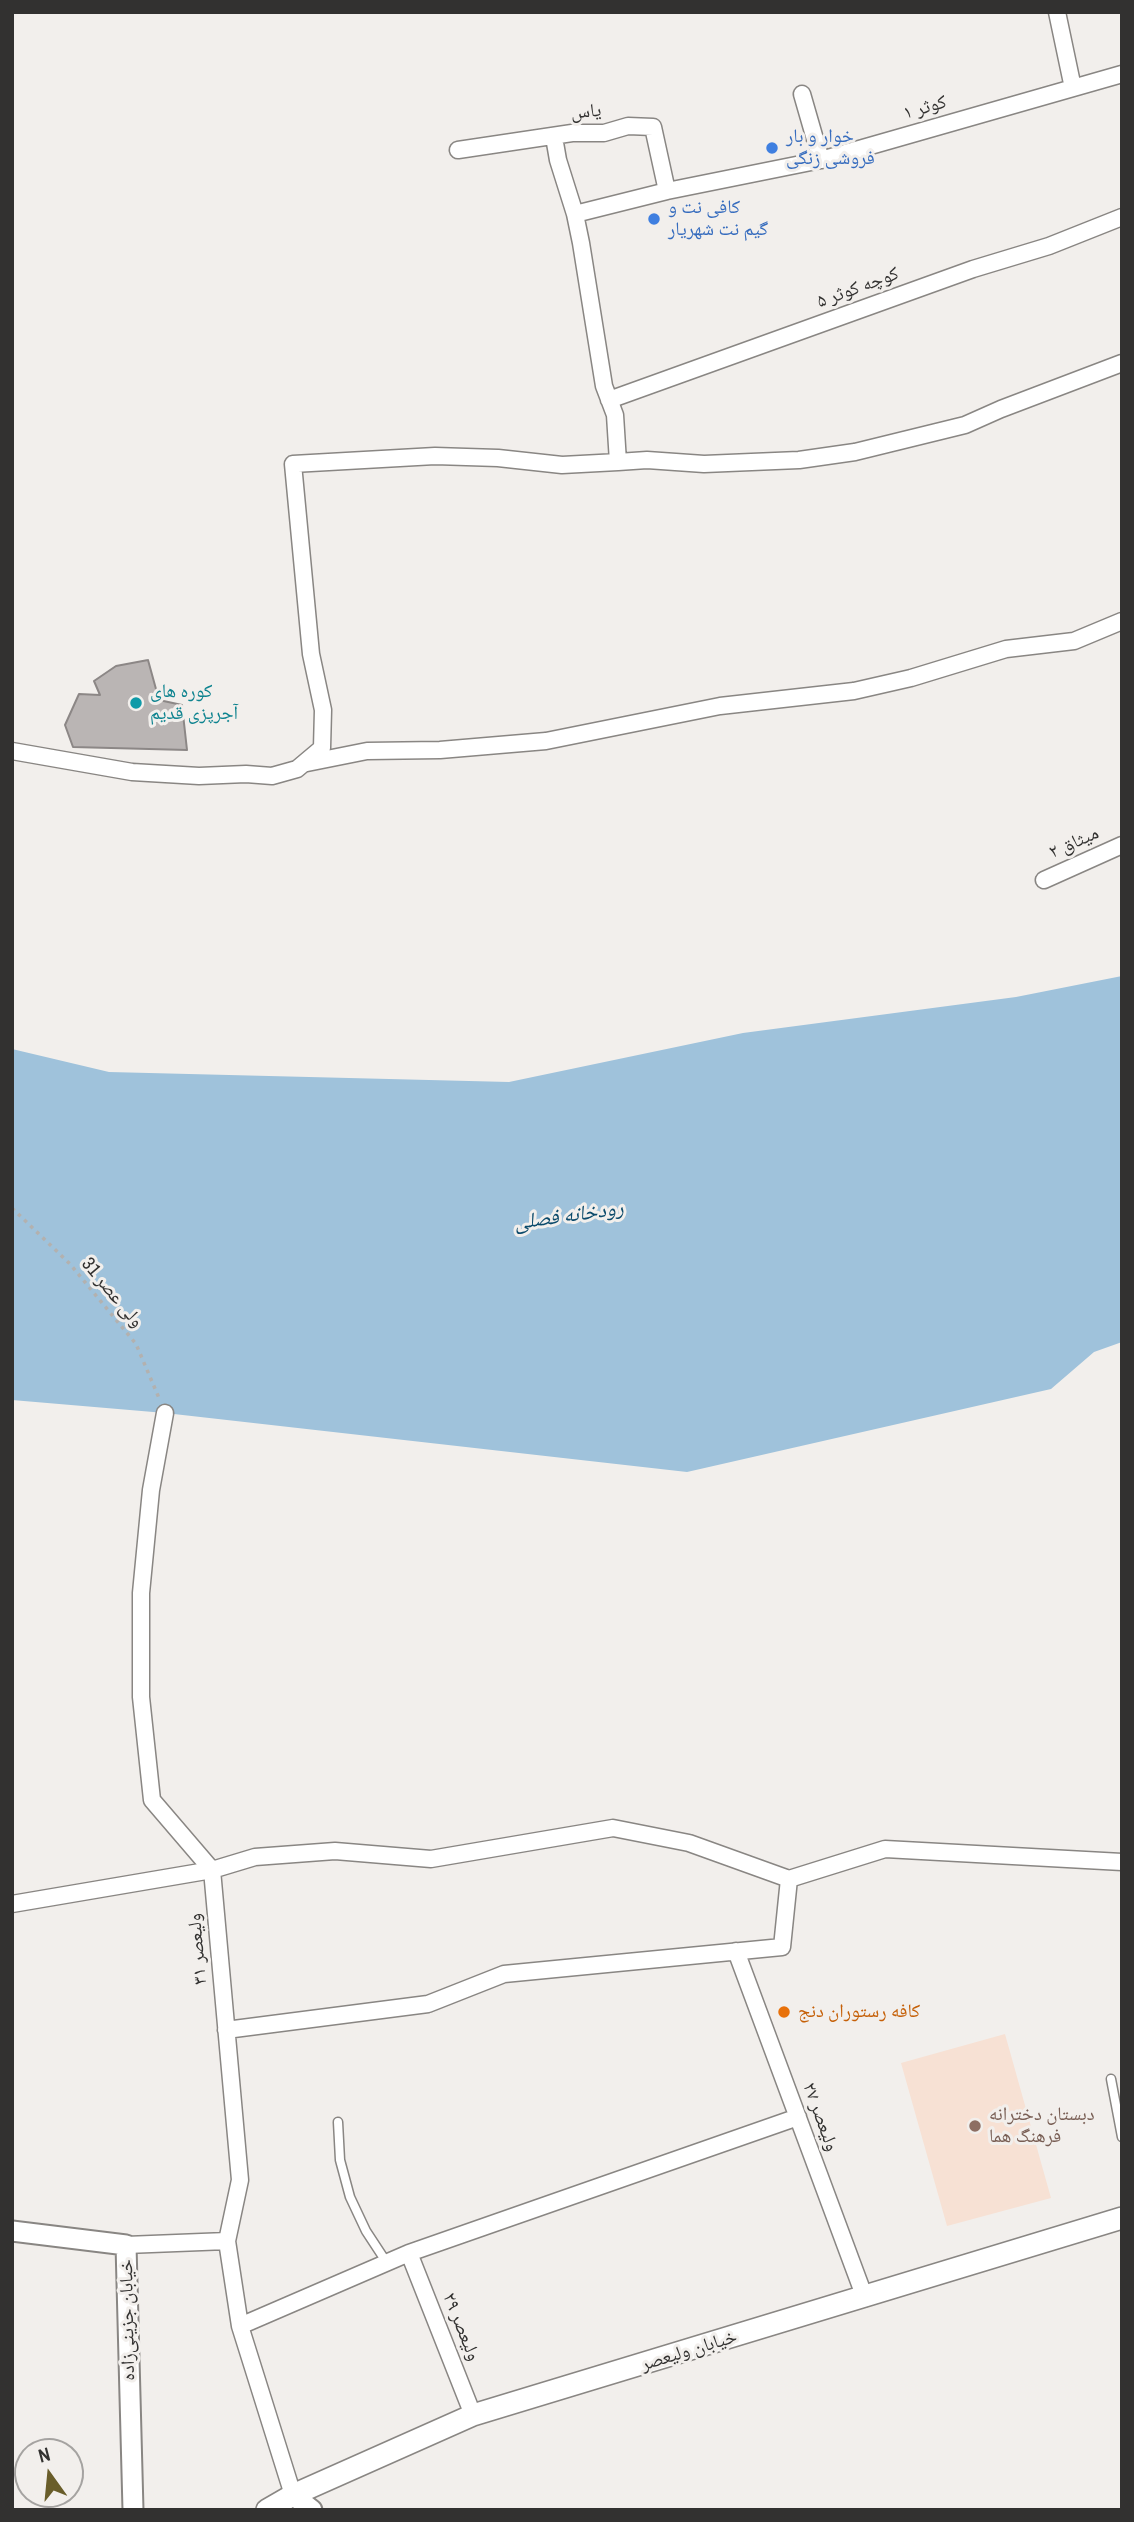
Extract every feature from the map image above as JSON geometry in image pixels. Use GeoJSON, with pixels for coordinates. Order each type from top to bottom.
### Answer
{"type":"FeatureCollection","features":[{"type":"Feature","properties":{"kind":"main road","name":"خیابان ولیعصر"},"geometry":{"type":"LineString","coordinates":[[267,2510],[293,2495],[473,2415],[1122,2218]]}},
{"type":"Feature","properties":{"kind":"street"},"geometry":{"type":"LineString","coordinates":[[1057,12],[1073,88]]}},
{"type":"Feature","properties":{"kind":"street","name":"کوثر ۱"},"geometry":{"type":"LineString","coordinates":[[575,214],[667,191],[821,160],[1122,74]]}},
{"type":"Feature","properties":{"kind":"street"},"geometry":{"type":"LineString","coordinates":[[802,93],[821,160]]}},
{"type":"Feature","properties":{"kind":"street","name":"یاس"},"geometry":{"type":"LineString","coordinates":[[458,150],[572,133],[604,133],[628,126],[653,127],[667,191]]}},
{"type":"Feature","properties":{"kind":"street"},"geometry":{"type":"LineString","coordinates":[[554,137],[558,160],[575,214],[604,386],[615,415],[618,462]]}},
{"type":"Feature","properties":{"kind":"street","name":"کوچه کوثر ۵"},"geometry":{"type":"LineString","coordinates":[[609,400],[973,269],[1049,246],[1122,217]]}},
{"type":"Feature","properties":{"kind":"street"},"geometry":{"type":"LineString","coordinates":[[12,751],[132,772],[272,776],[297,769],[322,748],[323,710],[311,654],[293,464],[435,456],[498,458],[562,465],[648,460],[704,464],[799,460],[855,452],[965,425],[1122,363]]}},
{"type":"Feature","properties":{"kind":"street"},"geometry":{"type":"LineString","coordinates":[[304,763],[367,751],[440,750],[546,741],[720,706],[853,691],[911,678],[1006,649],[1074,641],[1122,621]]}},
{"type":"Feature","properties":{"kind":"street","name":"میثاق ۲"},"geometry":{"type":"LineString","coordinates":[[1044,880],[1122,845]]}},
{"type":"Feature","properties":{"kind":"street"},"geometry":{"type":"LineString","coordinates":[[165,1413],[151,1490],[141,1593],[141,1697],[152,1800],[212,1870]]}},
{"type":"Feature","properties":{"kind":"street"},"geometry":{"type":"LineString","coordinates":[[12,1904],[212,1870],[255,1857],[335,1851],[431,1859],[613,1828],[689,1843],[789,1879],[885,1849],[1122,1862]]}},
{"type":"Feature","properties":{"kind":"street","name":"ولیعصر ۳۱"},"geometry":{"type":"LineString","coordinates":[[212,1870],[240,2180],[227,2241],[240,2326],[293,2495]]}},
{"type":"Feature","properties":{"kind":"street"},"geometry":{"type":"LineString","coordinates":[[226,2030],[428,2004],[504,1974],[782,1947],[789,1879]]}},
{"type":"Feature","properties":{"kind":"street","name":"ولیعصر ۲۷"},"geometry":{"type":"LineString","coordinates":[[736,1951],[865,2298]]}},
{"type":"Feature","properties":{"kind":"street"},"geometry":{"type":"LineString","coordinates":[[240,2326],[409,2253],[798,2117]]}},
{"type":"Feature","properties":{"kind":"street","name":"خیابان جزینی‌زاده"},"geometry":{"type":"LineString","coordinates":[[12,2231],[126,2245],[133,2510]]}},
{"type":"Feature","properties":{"kind":"street"},"geometry":{"type":"LineString","coordinates":[[126,2245],[227,2241]]}},
{"type":"Feature","properties":{"kind":"street","name":"ولیعصر ۲۹"},"geometry":{"type":"LineString","coordinates":[[409,2253],[473,2415]]}},
{"type":"Feature","properties":{"kind":"street"},"geometry":{"type":"LineString","coordinates":[[293,2495],[312,2510]]}},
{"type":"Feature","properties":{"kind":"lane"},"geometry":{"type":"LineString","coordinates":[[1111,2079],[1122,2137]]}},
{"type":"Feature","properties":{"kind":"lane"},"geometry":{"type":"LineString","coordinates":[[338,2122],[340,2160],[350,2197],[366,2231],[387,2263]]}},
{"type":"Feature","properties":{"kind":"path","name":"ولی عصر 31"},"geometry":{"type":"LineString","coordinates":[[12,1208],[70,1264],[136,1344],[165,1413]]}},
{"type":"Feature","properties":{"kind":"shaded area","name":"دبستان دخترانه فرهنگ هما"},"geometry":{"type":"Polygon","coordinates":[[[1005,2034],[1051,2198],[947,2226],[901,2063],[1005,2034]]]}},
{"type":"Feature","properties":{"kind":"water","name":"رودخانه فصلی"},"geometry":{"type":"Polygon","coordinates":[[[1122,976],[1122,1342],[1094,1352],[1051,1389],[687,1472],[165,1413],[12,1400],[12,1049],[109,1072],[509,1082],[743,1033],[1016,997],[1122,976]]]}},
{"type":"Feature","properties":{"kind":"building","name":"کوره های آجرپزی قدیم"},"geometry":{"type":"Polygon","coordinates":[[[148,660],[159,700],[182,705],[187,750],[73,747],[65,725],[79,694],[100,695],[94,681],[116,666],[148,660]]]}},
{"type":"Feature","properties":{"kind":"place","name":"خوار و بار فروشی زنگی"},"geometry":{"type":"Point","coordinates":[772,148]}},
{"type":"Feature","properties":{"kind":"place","name":"کافی نت و گیم نت شهریار"},"geometry":{"type":"Point","coordinates":[654,219]}},
{"type":"Feature","properties":{"kind":"place","name":"کوره های آجرپزی قدیم"},"geometry":{"type":"Point","coordinates":[136,703]}},
{"type":"Feature","properties":{"kind":"place","name":"کافه رستوران دنج"},"geometry":{"type":"Point","coordinates":[784,2012]}},
{"type":"Feature","properties":{"kind":"place","name":"دبستان دخترانه فرهنگ هما"},"geometry":{"type":"Point","coordinates":[975,2126]}}]}
